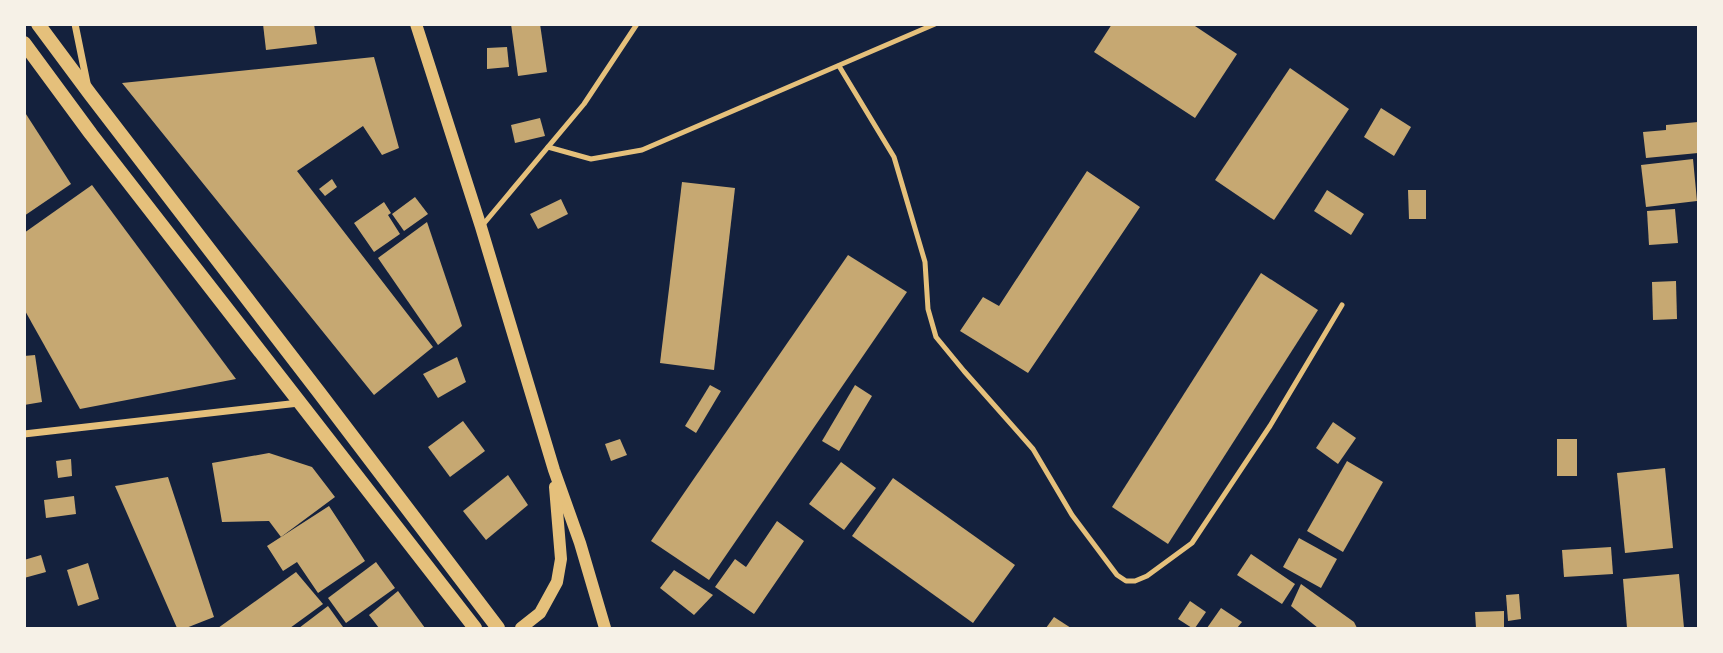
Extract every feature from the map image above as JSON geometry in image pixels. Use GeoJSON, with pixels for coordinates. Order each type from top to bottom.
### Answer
{"type":"FeatureCollection","features":[{"type":"Feature","properties":{"kind":"main road"},"geometry":{"type":"LineString","coordinates":[[38,24],[498,628]]}},
{"type":"Feature","properties":{"kind":"main road"},"geometry":{"type":"LineString","coordinates":[[24,43],[91,134],[475,628]]}},
{"type":"Feature","properties":{"kind":"street"},"geometry":{"type":"LineString","coordinates":[[75,24],[90,94]]}},
{"type":"Feature","properties":{"kind":"street"},"geometry":{"type":"LineString","coordinates":[[416,24],[605,628]]}},
{"type":"Feature","properties":{"kind":"street"},"geometry":{"type":"LineString","coordinates":[[24,434],[300,403]]}},
{"type":"Feature","properties":{"kind":"street"},"geometry":{"type":"LineString","coordinates":[[521,628],[540,613],[557,582],[561,559],[554,470]]}},
{"type":"Feature","properties":{"kind":"lane"},"geometry":{"type":"LineString","coordinates":[[481,227],[584,104],[637,24]]}},
{"type":"Feature","properties":{"kind":"lane"},"geometry":{"type":"LineString","coordinates":[[548,147],[591,159],[642,150],[935,24]]}},
{"type":"Feature","properties":{"kind":"lane"},"geometry":{"type":"LineString","coordinates":[[839,66],[894,157],[925,262],[928,309],[936,337],[1033,449],[1072,515],[1117,575],[1126,581],[1147,576],[1192,543],[1270,426],[1342,305]]}},
{"type":"Feature","properties":{"kind":"building"},"geometry":{"type":"Polygon","coordinates":[[[263,24],[314,24],[317,44],[266,50],[263,24]]]}},
{"type":"Feature","properties":{"kind":"building"},"geometry":{"type":"Polygon","coordinates":[[[511,24],[540,24],[547,72],[518,76],[511,24]]]}},
{"type":"Feature","properties":{"kind":"building"},"geometry":{"type":"Polygon","coordinates":[[[1112,24],[1192,24],[1237,54],[1195,118],[1094,52],[1112,24]]]}},
{"type":"Feature","properties":{"kind":"building"},"geometry":{"type":"Polygon","coordinates":[[[507,47],[509,67],[487,69],[487,48],[507,47]]]}},
{"type":"Feature","properties":{"kind":"building"},"geometry":{"type":"Polygon","coordinates":[[[374,57],[399,148],[382,155],[363,126],[297,171],[433,347],[374,395],[122,83],[374,57]]]}},
{"type":"Feature","properties":{"kind":"building"},"geometry":{"type":"Polygon","coordinates":[[[1290,68],[1349,109],[1274,220],[1215,180],[1290,68]]]}},
{"type":"Feature","properties":{"kind":"building"},"geometry":{"type":"Polygon","coordinates":[[[1381,108],[1411,127],[1394,156],[1364,137],[1381,108]]]}},
{"type":"Feature","properties":{"kind":"building"},"geometry":{"type":"Polygon","coordinates":[[[24,111],[71,184],[24,216],[24,111]]]}},
{"type":"Feature","properties":{"kind":"building"},"geometry":{"type":"Polygon","coordinates":[[[540,118],[545,136],[515,143],[511,125],[540,118]]]}},
{"type":"Feature","properties":{"kind":"building"},"geometry":{"type":"Polygon","coordinates":[[[1698,122],[1698,153],[1646,158],[1643,132],[1666,130],[1666,125],[1698,122]]]}},
{"type":"Feature","properties":{"kind":"building"},"geometry":{"type":"Polygon","coordinates":[[[1693,159],[1697,201],[1646,207],[1641,165],[1693,159]]]}},
{"type":"Feature","properties":{"kind":"building"},"geometry":{"type":"Polygon","coordinates":[[[1087,171],[1140,207],[1028,373],[960,331],[983,297],[999,306],[1087,171]]]}},
{"type":"Feature","properties":{"kind":"building"},"geometry":{"type":"Polygon","coordinates":[[[332,179],[337,187],[325,196],[319,189],[332,179]]]}},
{"type":"Feature","properties":{"kind":"building"},"geometry":{"type":"Polygon","coordinates":[[[682,182],[735,188],[714,370],[660,363],[682,182]]]}},
{"type":"Feature","properties":{"kind":"building"},"geometry":{"type":"Polygon","coordinates":[[[92,185],[236,379],[80,409],[24,309],[24,233],[92,185]]]}},
{"type":"Feature","properties":{"kind":"building"},"geometry":{"type":"Polygon","coordinates":[[[1327,190],[1364,214],[1351,235],[1314,211],[1327,190]]]}},
{"type":"Feature","properties":{"kind":"building"},"geometry":{"type":"Polygon","coordinates":[[[1408,190],[1426,190],[1426,219],[1409,219],[1408,190]]]}},
{"type":"Feature","properties":{"kind":"building"},"geometry":{"type":"Polygon","coordinates":[[[415,197],[428,214],[404,231],[392,214],[415,197]]]}},
{"type":"Feature","properties":{"kind":"building"},"geometry":{"type":"Polygon","coordinates":[[[561,199],[568,214],[538,229],[530,214],[561,199]]]}},
{"type":"Feature","properties":{"kind":"building"},"geometry":{"type":"Polygon","coordinates":[[[384,202],[391,213],[388,215],[400,234],[374,252],[354,223],[384,202]]]}},
{"type":"Feature","properties":{"kind":"building"},"geometry":{"type":"Polygon","coordinates":[[[1675,209],[1678,243],[1649,245],[1647,211],[1675,209]]]}},
{"type":"Feature","properties":{"kind":"building"},"geometry":{"type":"Polygon","coordinates":[[[427,222],[462,326],[438,345],[378,258],[427,222]]]}},
{"type":"Feature","properties":{"kind":"building"},"geometry":{"type":"Polygon","coordinates":[[[848,255],[907,292],[709,580],[651,541],[848,255]]]}},
{"type":"Feature","properties":{"kind":"building"},"geometry":{"type":"Polygon","coordinates":[[[1261,273],[1318,310],[1168,544],[1112,507],[1261,273]]]}},
{"type":"Feature","properties":{"kind":"building"},"geometry":{"type":"Polygon","coordinates":[[[1676,281],[1677,319],[1653,320],[1652,282],[1676,281]]]}},
{"type":"Feature","properties":{"kind":"building"},"geometry":{"type":"Polygon","coordinates":[[[35,355],[42,402],[24,405],[24,356],[35,355]]]}},
{"type":"Feature","properties":{"kind":"building"},"geometry":{"type":"Polygon","coordinates":[[[457,357],[466,382],[438,398],[423,374],[457,357]]]}},
{"type":"Feature","properties":{"kind":"building"},"geometry":{"type":"Polygon","coordinates":[[[710,385],[721,391],[696,433],[685,426],[710,385]]]}},
{"type":"Feature","properties":{"kind":"building"},"geometry":{"type":"Polygon","coordinates":[[[855,385],[872,396],[839,451],[822,441],[855,385]]]}},
{"type":"Feature","properties":{"kind":"building"},"geometry":{"type":"Polygon","coordinates":[[[463,421],[485,451],[450,477],[428,447],[463,421]]]}},
{"type":"Feature","properties":{"kind":"building"},"geometry":{"type":"Polygon","coordinates":[[[1333,422],[1356,438],[1338,464],[1316,448],[1333,422]]]}},
{"type":"Feature","properties":{"kind":"building"},"geometry":{"type":"Polygon","coordinates":[[[620,439],[627,455],[611,461],[605,444],[620,439]]]}},
{"type":"Feature","properties":{"kind":"building"},"geometry":{"type":"Polygon","coordinates":[[[1557,439],[1577,439],[1577,476],[1557,476],[1557,439]]]}},
{"type":"Feature","properties":{"kind":"building"},"geometry":{"type":"Polygon","coordinates":[[[269,453],[312,467],[335,497],[281,537],[269,521],[222,522],[212,463],[269,453]]]}},
{"type":"Feature","properties":{"kind":"building"},"geometry":{"type":"Polygon","coordinates":[[[71,459],[72,476],[58,478],[56,461],[71,459]]]}},
{"type":"Feature","properties":{"kind":"building"},"geometry":{"type":"Polygon","coordinates":[[[1347,461],[1383,482],[1343,552],[1307,531],[1347,461]]]}},
{"type":"Feature","properties":{"kind":"building"},"geometry":{"type":"Polygon","coordinates":[[[841,462],[876,488],[844,530],[809,504],[841,462]]]}},
{"type":"Feature","properties":{"kind":"building"},"geometry":{"type":"Polygon","coordinates":[[[1665,468],[1673,548],[1625,553],[1617,473],[1665,468]]]}},
{"type":"Feature","properties":{"kind":"building"},"geometry":{"type":"Polygon","coordinates":[[[508,475],[528,505],[486,540],[463,511],[508,475]]]}},
{"type":"Feature","properties":{"kind":"building"},"geometry":{"type":"Polygon","coordinates":[[[168,477],[214,617],[186,628],[177,628],[115,486],[168,477]]]}},
{"type":"Feature","properties":{"kind":"building"},"geometry":{"type":"Polygon","coordinates":[[[893,478],[1015,565],[973,623],[852,536],[893,478]]]}},
{"type":"Feature","properties":{"kind":"building"},"geometry":{"type":"Polygon","coordinates":[[[74,496],[76,514],[46,518],[44,500],[74,496]]]}},
{"type":"Feature","properties":{"kind":"building"},"geometry":{"type":"Polygon","coordinates":[[[329,506],[365,561],[318,593],[297,562],[283,571],[267,546],[329,506]]]}},
{"type":"Feature","properties":{"kind":"building"},"geometry":{"type":"Polygon","coordinates":[[[777,521],[804,541],[754,614],[715,587],[735,559],[746,567],[777,521]]]}},
{"type":"Feature","properties":{"kind":"building"},"geometry":{"type":"Polygon","coordinates":[[[1299,538],[1337,559],[1321,588],[1283,567],[1299,538]]]}},
{"type":"Feature","properties":{"kind":"building"},"geometry":{"type":"Polygon","coordinates":[[[1611,547],[1613,574],[1564,577],[1562,550],[1611,547]]]}},
{"type":"Feature","properties":{"kind":"building"},"geometry":{"type":"Polygon","coordinates":[[[1251,554],[1295,584],[1282,604],[1237,575],[1251,554]]]}},
{"type":"Feature","properties":{"kind":"building"},"geometry":{"type":"Polygon","coordinates":[[[41,555],[46,572],[24,578],[24,560],[41,555]]]}},
{"type":"Feature","properties":{"kind":"building"},"geometry":{"type":"Polygon","coordinates":[[[376,562],[395,588],[346,623],[328,598],[376,562]]]}},
{"type":"Feature","properties":{"kind":"building"},"geometry":{"type":"Polygon","coordinates":[[[88,563],[99,599],[78,606],[67,570],[88,563]]]}},
{"type":"Feature","properties":{"kind":"building"},"geometry":{"type":"Polygon","coordinates":[[[674,570],[713,595],[694,615],[660,588],[674,570]]]}},
{"type":"Feature","properties":{"kind":"building"},"geometry":{"type":"Polygon","coordinates":[[[296,572],[323,604],[290,628],[218,628],[296,572]]]}},
{"type":"Feature","properties":{"kind":"building"},"geometry":{"type":"Polygon","coordinates":[[[1679,574],[1684,628],[1627,628],[1623,579],[1679,574]]]}},
{"type":"Feature","properties":{"kind":"building"},"geometry":{"type":"Polygon","coordinates":[[[1301,584],[1354,622],[1357,628],[1318,628],[1291,606],[1301,584]]]}},
{"type":"Feature","properties":{"kind":"building"},"geometry":{"type":"Polygon","coordinates":[[[398,591],[425,628],[379,628],[369,615],[398,591]]]}},
{"type":"Feature","properties":{"kind":"building"},"geometry":{"type":"Polygon","coordinates":[[[1519,594],[1521,619],[1508,621],[1506,595],[1519,594]]]}},
{"type":"Feature","properties":{"kind":"building"},"geometry":{"type":"Polygon","coordinates":[[[1190,601],[1206,612],[1195,628],[1178,619],[1190,601]]]}},
{"type":"Feature","properties":{"kind":"building"},"geometry":{"type":"Polygon","coordinates":[[[328,606],[343,627],[299,628],[328,606]]]}},
{"type":"Feature","properties":{"kind":"building"},"geometry":{"type":"Polygon","coordinates":[[[1221,608],[1242,622],[1237,628],[1207,628],[1221,608]]]}},
{"type":"Feature","properties":{"kind":"building"},"geometry":{"type":"Polygon","coordinates":[[[1504,611],[1504,628],[1476,628],[1475,612],[1504,611]]]}},
{"type":"Feature","properties":{"kind":"building"},"geometry":{"type":"Polygon","coordinates":[[[1054,617],[1071,628],[1046,628],[1054,617]]]}}]}
